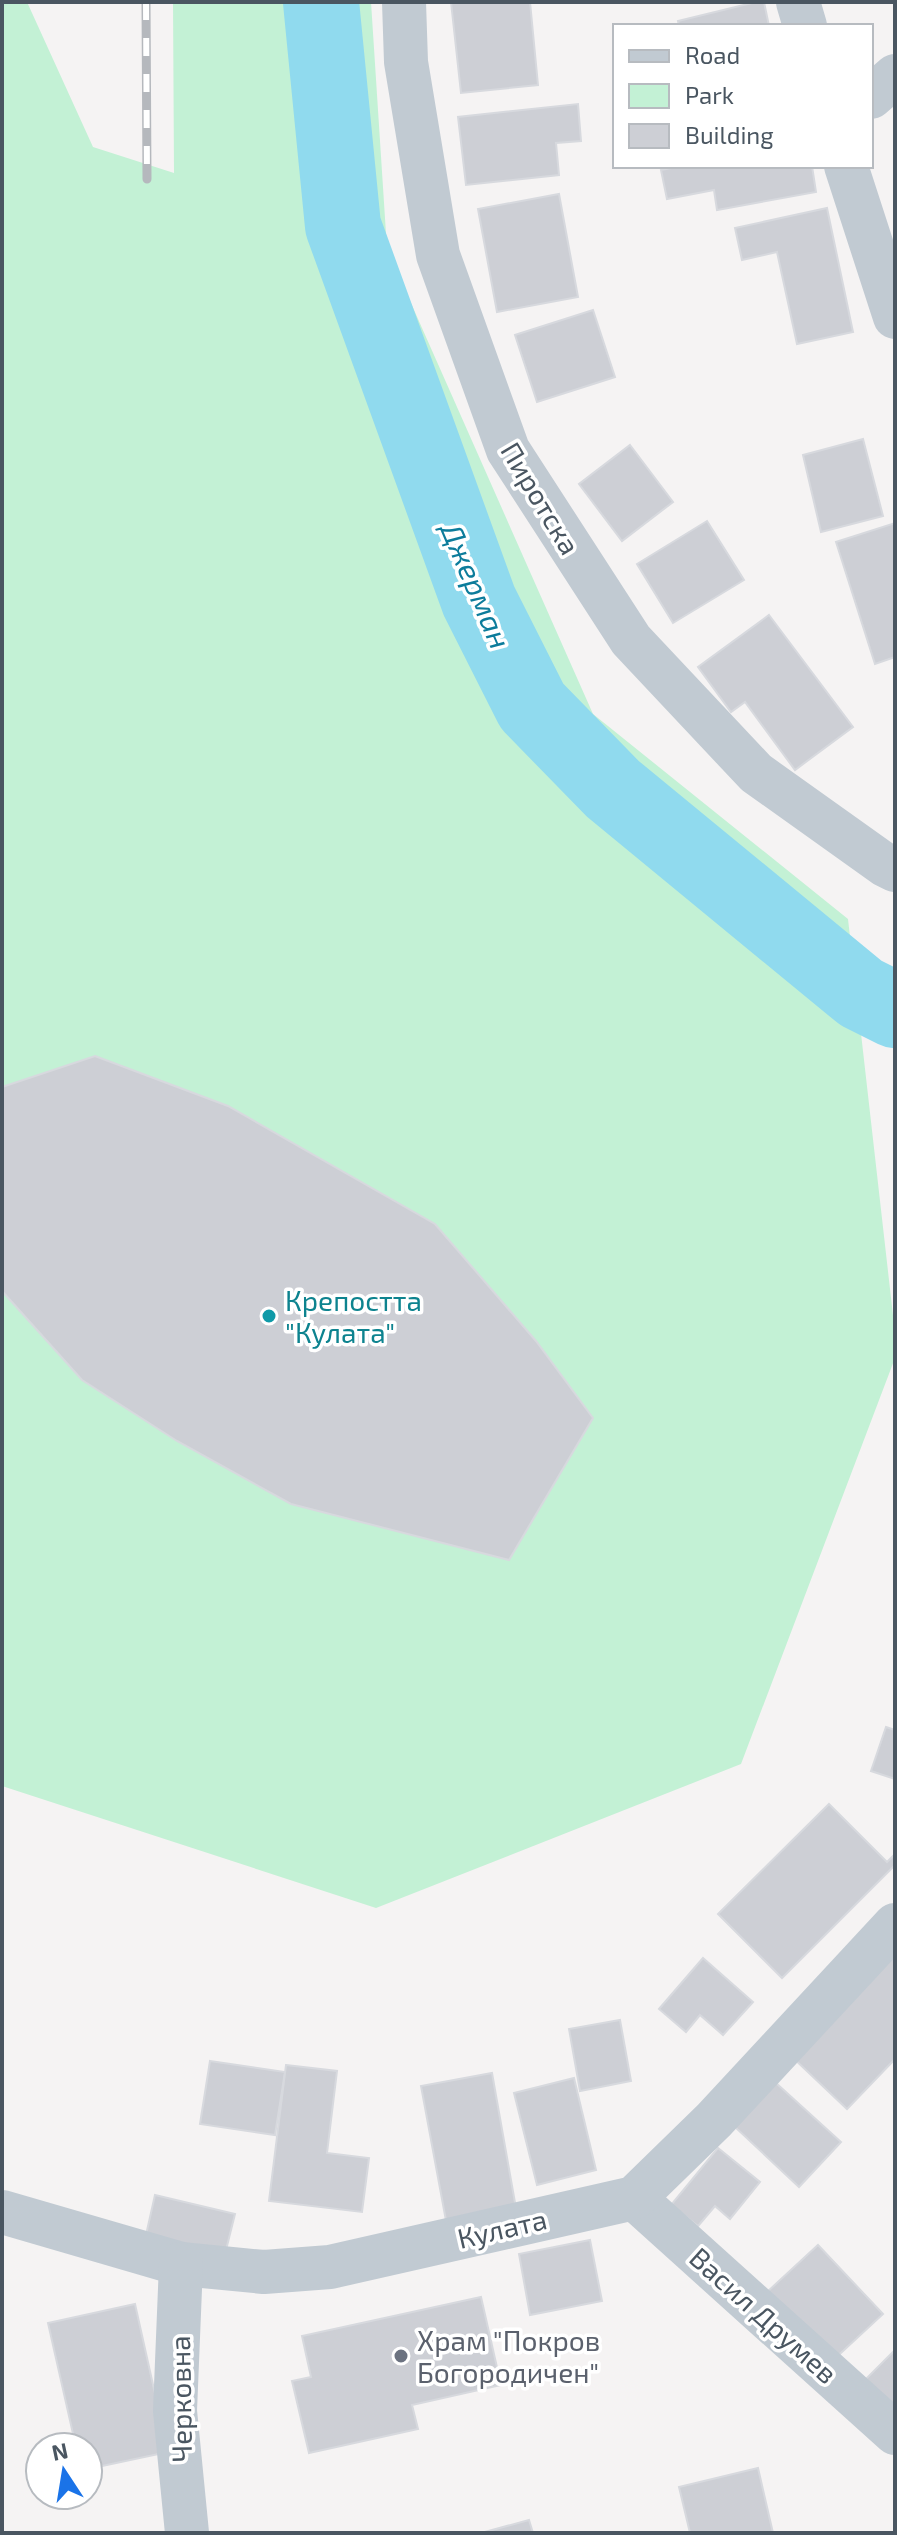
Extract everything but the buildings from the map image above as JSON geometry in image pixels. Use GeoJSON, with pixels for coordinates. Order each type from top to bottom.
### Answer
{"type":"FeatureCollection","features":[{"type":"Feature","properties":{"kind":"street","name":"Пиротска"},"geometry":{"type":"LineString","coordinates":[[404,2],[406,62],[438,255],[508,450],[631,640],[756,773],[895,870]]}},
{"type":"Feature","properties":{"kind":"street"},"geometry":{"type":"LineString","coordinates":[[798,2],[804,24]]}},
{"type":"Feature","properties":{"kind":"street"},"geometry":{"type":"LineString","coordinates":[[873,95],[895,76]]}},
{"type":"Feature","properties":{"kind":"street"},"geometry":{"type":"LineString","coordinates":[[847,168],[895,317]]}},
{"type":"Feature","properties":{"kind":"street"},"geometry":{"type":"LineString","coordinates":[[634,2198],[714,2120],[895,1925]]}},
{"type":"Feature","properties":{"kind":"street","name":"Кулата"},"geometry":{"type":"LineString","coordinates":[[2,2212],[181,2264],[264,2272],[330,2267],[634,2198]]}},
{"type":"Feature","properties":{"kind":"street","name":"Васил Друмев"},"geometry":{"type":"LineString","coordinates":[[634,2198],[895,2433]]}},
{"type":"Feature","properties":{"kind":"street","name":"Черковна"},"geometry":{"type":"LineString","coordinates":[[181,2264],[175,2411],[187,2533]]}},
{"type":"Feature","properties":{"kind":"green space"},"geometry":{"type":"Polygon","coordinates":[[[2,2],[27,2],[93,147],[174,173],[173,2],[371,2],[387,249],[593,714],[848,919],[895,1333],[895,1358],[741,1764],[376,1908],[2,1786],[2,2]]]}},
{"type":"Feature","properties":{"kind":"waterway","name":"Джерман"},"geometry":{"type":"LineString","coordinates":[[321,2],[343,226],[479,601],[532,706],[613,789],[861,993],[895,1010]]}},
{"type":"Feature","properties":{"kind":"railway"},"geometry":{"type":"LineString","coordinates":[[146,2],[147,179]]}},
{"type":"Feature","properties":{"kind":"place","name":"Крепостта \"Кулата\""},"geometry":{"type":"Point","coordinates":[269,1316]}},
{"type":"Feature","properties":{"kind":"place","name":"Храм \"Покров Богородичен\""},"geometry":{"type":"Point","coordinates":[401,2356]}}]}
